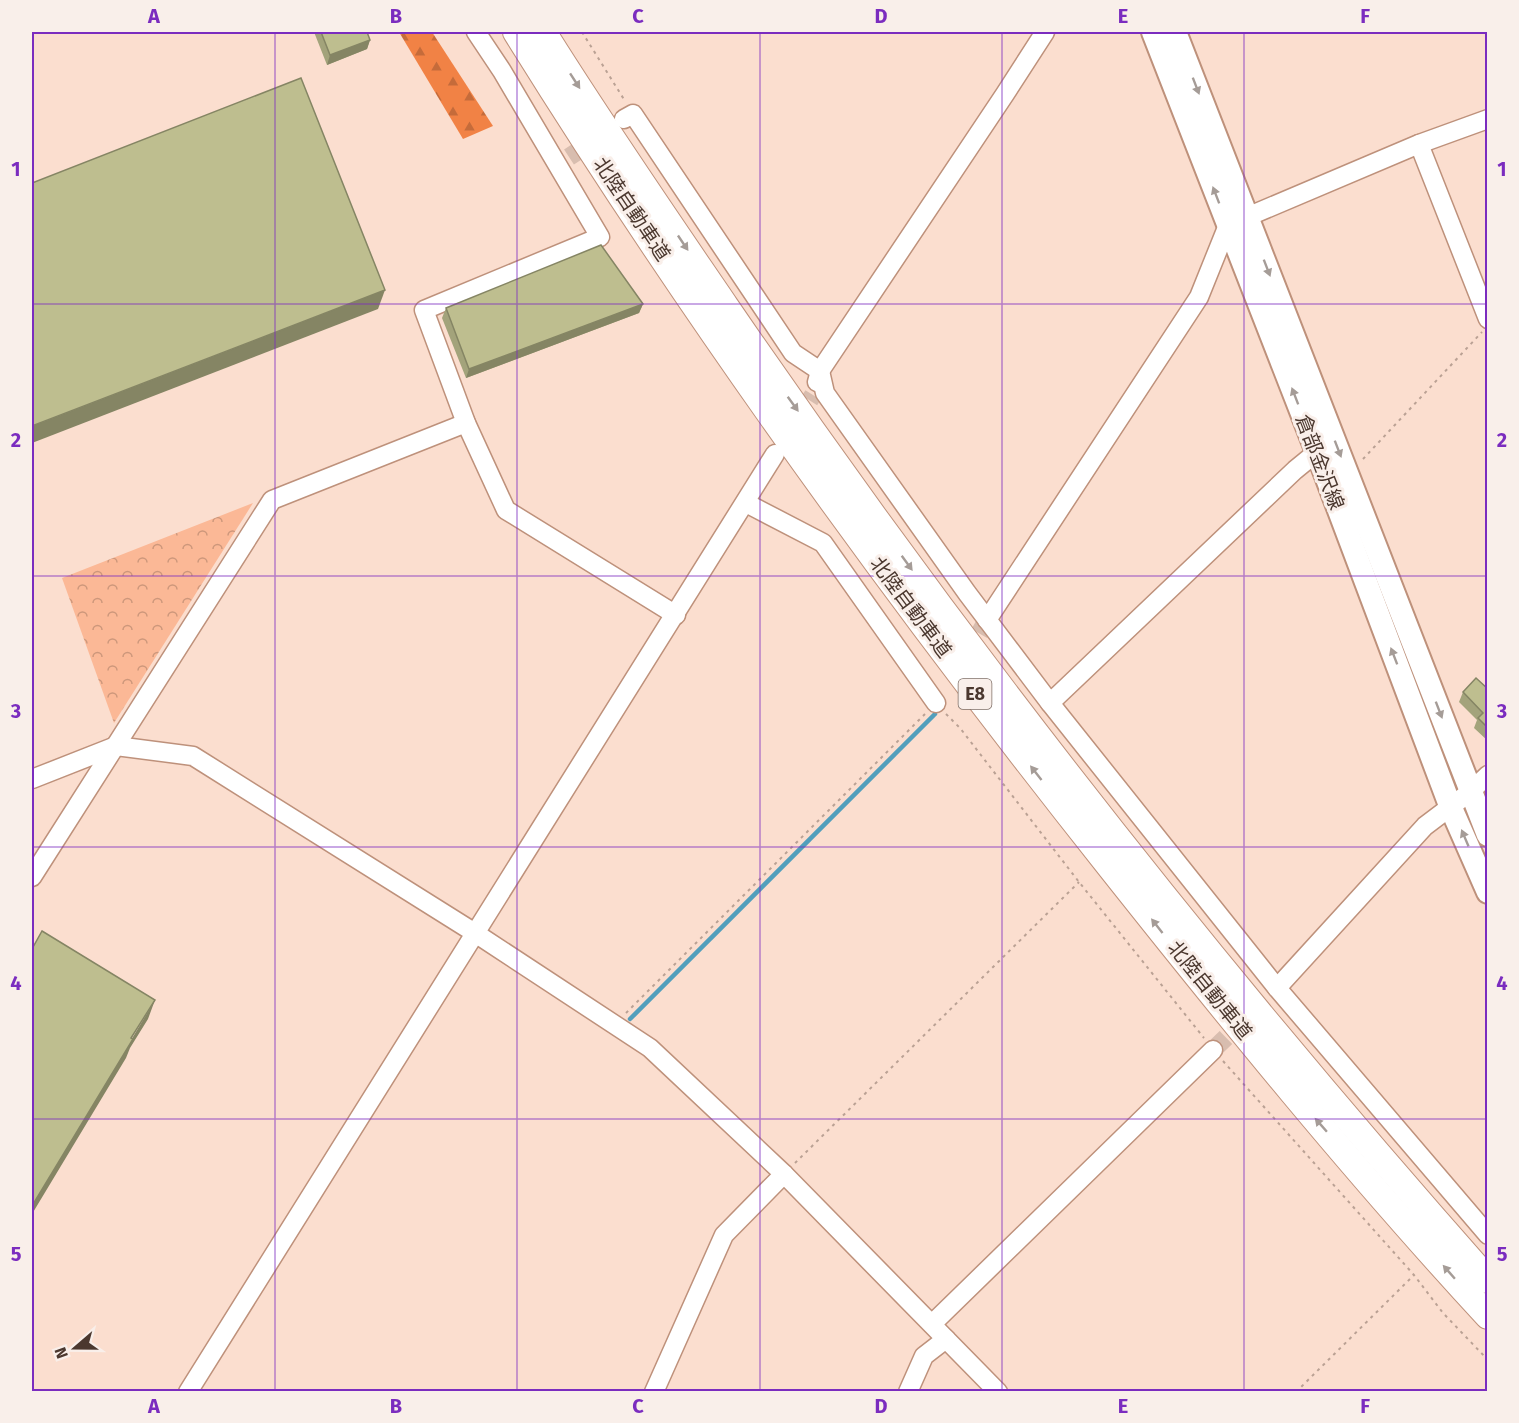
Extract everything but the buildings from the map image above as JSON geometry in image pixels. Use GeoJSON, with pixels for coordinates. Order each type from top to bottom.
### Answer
{"type":"FeatureCollection","features":[{"type":"Feature","properties":{"kind":"highway","name":"北陸自動車道"},"geometry":{"type":"LineString","coordinates":[[516,32],[645,231],[761,402],[885,574],[1014,745],[1177,951],[1275,1070],[1488,1316]]}},
{"type":"Feature","properties":{"kind":"highway","name":"北陸自動車道"},"geometry":{"type":"LineString","coordinates":[[543,32],[790,400],[905,560],[1049,751],[1191,932],[1488,1280]]}},
{"type":"Feature","properties":{"kind":"main road","name":"倉部金沢線"},"geometry":{"type":"LineString","coordinates":[[1153,32],[1348,475],[1488,835]]}},
{"type":"Feature","properties":{"kind":"main road","name":"倉部金沢線"},"geometry":{"type":"LineString","coordinates":[[1175,32],[1317,452],[1451,808],[1488,892]]}},
{"type":"Feature","properties":{"kind":"street"},"geometry":{"type":"LineString","coordinates":[[476,32],[563,161],[600,237],[424,309],[466,423],[506,510],[676,615]]}},
{"type":"Feature","properties":{"kind":"street"},"geometry":{"type":"LineString","coordinates":[[813,395],[820,371],[1045,32]]}},
{"type":"Feature","properties":{"kind":"street"},"geometry":{"type":"LineString","coordinates":[[629,117],[792,353],[820,371],[825,393],[987,620],[1050,703],[1277,988],[1488,1235]]}},
{"type":"Feature","properties":{"kind":"street"},"geometry":{"type":"LineString","coordinates":[[987,620],[1199,297],[1238,221],[1419,144],[1488,119]]}},
{"type":"Feature","properties":{"kind":"street"},"geometry":{"type":"LineString","coordinates":[[1419,144],[1488,319]]}},
{"type":"Feature","properties":{"kind":"street"},"geometry":{"type":"LineString","coordinates":[[32,877],[272,500],[466,423]]}},
{"type":"Feature","properties":{"kind":"street"},"geometry":{"type":"LineString","coordinates":[[1050,703],[1295,470],[1317,452]]}},
{"type":"Feature","properties":{"kind":"street"},"geometry":{"type":"LineString","coordinates":[[188,1392],[775,454]]}},
{"type":"Feature","properties":{"kind":"street"},"geometry":{"type":"LineString","coordinates":[[746,503],[823,543],[936,703]]}},
{"type":"Feature","properties":{"kind":"street"},"geometry":{"type":"LineString","coordinates":[[32,779],[116,746],[192,756],[475,933],[650,1048],[784,1174],[998,1392]]}},
{"type":"Feature","properties":{"kind":"street"},"geometry":{"type":"LineString","coordinates":[[1277,988],[1425,825],[1451,808],[1488,775]]}},
{"type":"Feature","properties":{"kind":"street"},"geometry":{"type":"LineString","coordinates":[[932,1324],[1213,1050]]}},
{"type":"Feature","properties":{"kind":"street"},"geometry":{"type":"LineString","coordinates":[[654,1392],[724,1235],[784,1174]]}},
{"type":"Feature","properties":{"kind":"street"},"geometry":{"type":"LineString","coordinates":[[908,1392],[924,1356],[946,1339]]}},
{"type":"Feature","properties":{"kind":"path"},"geometry":{"type":"LineString","coordinates":[[582,32],[629,117]]}},
{"type":"Feature","properties":{"kind":"path"},"geometry":{"type":"LineString","coordinates":[[1348,475],[1488,326]]}},
{"type":"Feature","properties":{"kind":"path"},"geometry":{"type":"LineString","coordinates":[[613,1025],[936,703],[960,728],[1078,882],[1213,1050],[1414,1275],[1443,1313],[1488,1360]]}},
{"type":"Feature","properties":{"kind":"path"},"geometry":{"type":"LineString","coordinates":[[784,1174],[1078,882]]}},
{"type":"Feature","properties":{"kind":"path"},"geometry":{"type":"LineString","coordinates":[[1296,1392],[1414,1275]]}},
{"type":"Feature","properties":{"kind":"green space"},"geometry":{"type":"Polygon","coordinates":[[[399,32],[432,32],[493,126],[463,139],[399,32]]]}},
{"type":"Feature","properties":{"kind":"green space"},"geometry":{"type":"Polygon","coordinates":[[[253,503],[114,723],[62,578],[253,503]]]}},
{"type":"Feature","properties":{"kind":"waterway"},"geometry":{"type":"LineString","coordinates":[[630,1019],[935,714]]}},
{"type":"Feature","properties":{"kind":"tunnel"},"geometry":{"type":"LineString","coordinates":[[569,157],[598,138]]}},
{"type":"Feature","properties":{"kind":"tunnel"},"geometry":{"type":"LineString","coordinates":[[795,423],[813,395]]}},
{"type":"Feature","properties":{"kind":"tunnel"},"geometry":{"type":"LineString","coordinates":[[966,657],[987,620]]}},
{"type":"Feature","properties":{"kind":"tunnel"},"geometry":{"type":"LineString","coordinates":[[1213,1050],[1277,988]]}}]}
